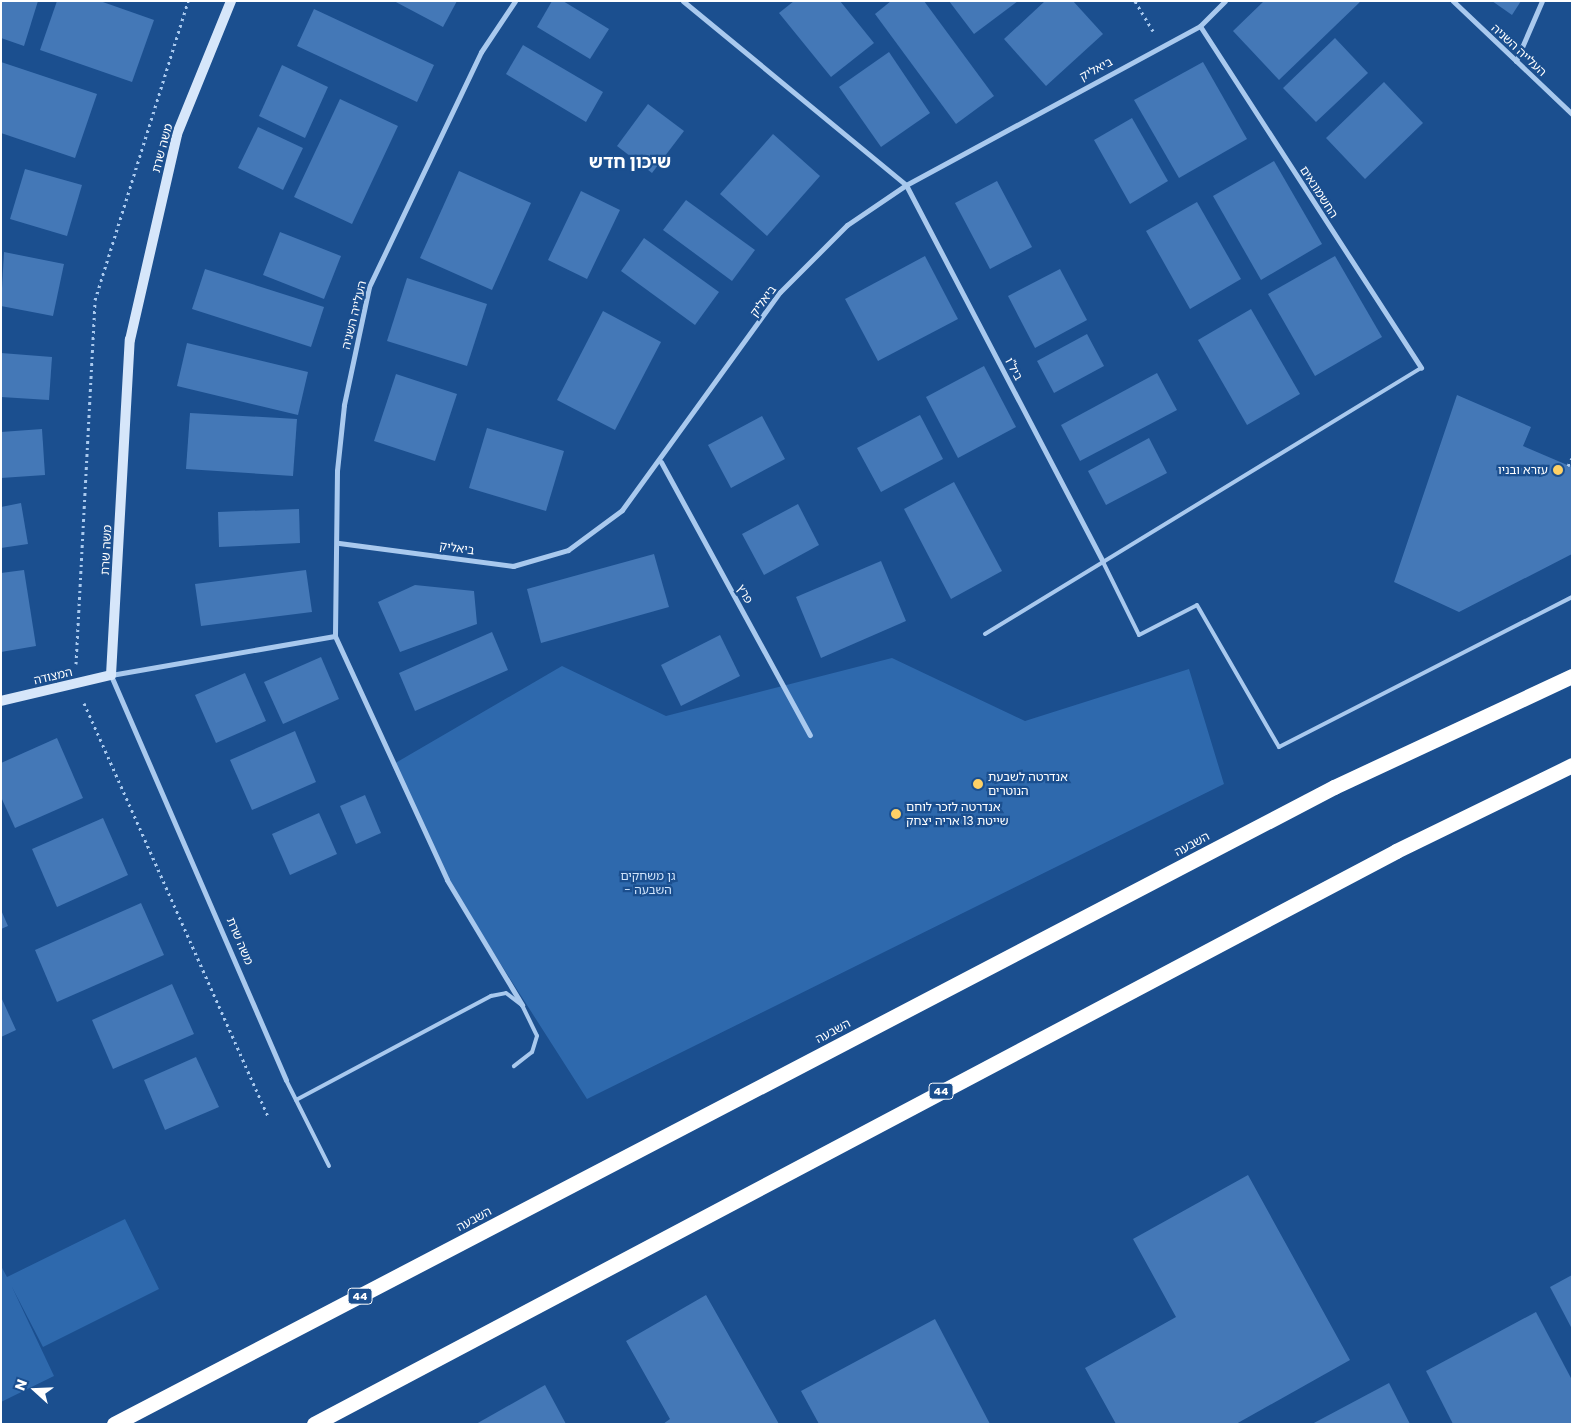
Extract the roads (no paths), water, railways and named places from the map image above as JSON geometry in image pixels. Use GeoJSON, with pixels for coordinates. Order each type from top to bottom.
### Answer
{"type":"FeatureCollection","features":[{"type":"Feature","properties":{"kind":"highway","name":"השבעה"},"geometry":{"type":"LineString","coordinates":[[114,1424],[1334,787],[1572,676]]}},
{"type":"Feature","properties":{"kind":"highway","name":"44"},"geometry":{"type":"LineString","coordinates":[[314,1424],[1396,851],[1572,766]]}},
{"type":"Feature","properties":{"kind":"street","name":"משה שרת"},"geometry":{"type":"LineString","coordinates":[[231,1],[177,134],[130,340],[111,675],[286,1080]]}},
{"type":"Feature","properties":{"kind":"street","name":"העלייה השניה"},"geometry":{"type":"LineString","coordinates":[[335,636],[339,544],[337,471],[344,405],[369,287],[481,52],[515,1]]}},
{"type":"Feature","properties":{"kind":"street"},"geometry":{"type":"LineString","coordinates":[[683,1],[906,185]]}},
{"type":"Feature","properties":{"kind":"street","name":"ביאליק"},"geometry":{"type":"LineString","coordinates":[[339,544],[513,566],[568,550],[622,510],[661,462],[780,292],[847,225],[906,185],[1200,26],[1225,1]]}},
{"type":"Feature","properties":{"kind":"street","name":"העלייה השניה"},"geometry":{"type":"LineString","coordinates":[[1453,1],[1572,114]]}},
{"type":"Feature","properties":{"kind":"street"},"geometry":{"type":"LineString","coordinates":[[1516,61],[1542,1]]}},
{"type":"Feature","properties":{"kind":"street","name":"החשמונאים"},"geometry":{"type":"LineString","coordinates":[[1200,26],[1421,368]]}},
{"type":"Feature","properties":{"kind":"street","name":"ביל\"ו"},"geometry":{"type":"LineString","coordinates":[[906,185],[1103,562]]}},
{"type":"Feature","properties":{"kind":"street","name":"פרץ"},"geometry":{"type":"LineString","coordinates":[[661,462],[810,735]]}},
{"type":"Feature","properties":{"kind":"street"},"geometry":{"type":"LineString","coordinates":[[111,675],[335,636],[447,880],[522,1005]]}},
{"type":"Feature","properties":{"kind":"street","name":"המצודה"},"geometry":{"type":"LineString","coordinates":[[1,701],[111,675]]}},
{"type":"Feature","properties":{"kind":"lane"},"geometry":{"type":"LineString","coordinates":[[985,634],[1421,368]]}},
{"type":"Feature","properties":{"kind":"lane"},"geometry":{"type":"LineString","coordinates":[[1103,562],[1139,635],[1196,605],[1279,747],[1572,597]]}},
{"type":"Feature","properties":{"kind":"lane"},"geometry":{"type":"LineString","coordinates":[[296,1100],[491,996],[506,993],[522,1005],[537,1036],[532,1052],[514,1066]]}},
{"type":"Feature","properties":{"kind":"lane"},"geometry":{"type":"LineString","coordinates":[[286,1080],[329,1166]]}},
{"type":"Feature","properties":{"kind":"place","name":"עזרא ובניו"},"geometry":{"type":"Point","coordinates":[1558,470]}},
{"type":"Feature","properties":{"kind":"place","name":"אנדרטה לשבעת הנוטרים"},"geometry":{"type":"Point","coordinates":[978,784]}},
{"type":"Feature","properties":{"kind":"place","name":"אנדרטה לזכר לוחם שייטת 13 אריה יצחק"},"geometry":{"type":"Point","coordinates":[896,814]}},
{"type":"Feature","properties":{"kind":"district","name":"שיכון חדש"},"geometry":{"type":"Point","coordinates":[630,162]}},
{"type":"Feature","properties":{"kind":"park label","name":"גן משחקים - השבעה"},"geometry":{"type":"Point","coordinates":[648,883]}}]}
